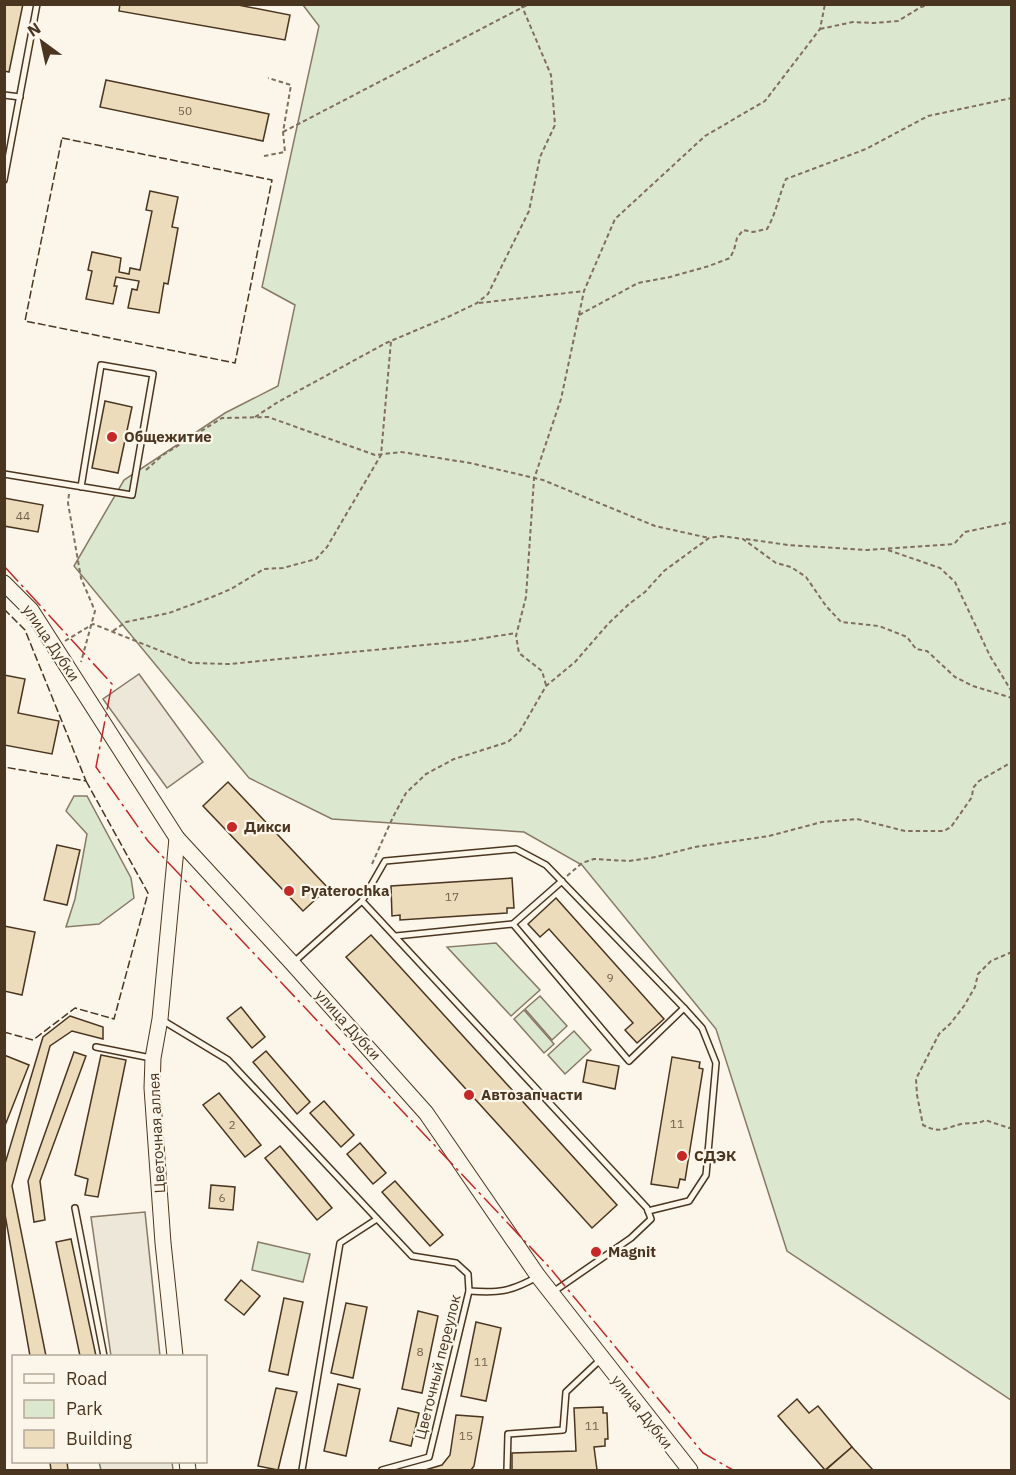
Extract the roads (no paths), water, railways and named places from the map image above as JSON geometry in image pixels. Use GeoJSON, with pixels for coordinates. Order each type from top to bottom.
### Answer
{"type":"FeatureCollection","features":[{"type":"Feature","properties":{"kind":"street","name":"улица Дубки"},"geometry":{"type":"LineString","coordinates":[[4,584],[31,610],[177,838],[426,1113],[538,1276],[690,1470]]}},
{"type":"Feature","properties":{"kind":"street","name":"Цветочная аллея"},"geometry":{"type":"LineString","coordinates":[[175,1355],[152,1088],[153,1058],[160,1019],[177,838]]}},
{"type":"Feature","properties":{"kind":"lane"},"geometry":{"type":"LineString","coordinates":[[4,180],[37,4]]}},
{"type":"Feature","properties":{"kind":"lane"},"geometry":{"type":"LineString","coordinates":[[4,95],[20,97]]}},
{"type":"Feature","properties":{"kind":"lane"},"geometry":{"type":"LineString","coordinates":[[4,474],[71,486],[132,495],[153,374],[101,365],[81,487]]}},
{"type":"Feature","properties":{"kind":"lane"},"geometry":{"type":"LineString","coordinates":[[292,963],[362,901],[385,861],[516,849],[546,865],[702,1028],[716,1063],[706,1175],[689,1201],[648,1211]]}},
{"type":"Feature","properties":{"kind":"lane"},"geometry":{"type":"LineString","coordinates":[[396,936],[513,924],[562,881]]}},
{"type":"Feature","properties":{"kind":"lane"},"geometry":{"type":"LineString","coordinates":[[362,901],[647,1208],[651,1219],[631,1238],[551,1293]]}},
{"type":"Feature","properties":{"kind":"lane"},"geometry":{"type":"LineString","coordinates":[[513,924],[629,1061],[684,1008]]}},
{"type":"Feature","properties":{"kind":"lane","name":"Цветочный переулок"},"geometry":{"type":"LineString","coordinates":[[160,1019],[228,1060],[412,1256],[456,1263],[468,1274],[469,1291],[429,1457],[382,1470]]}},
{"type":"Feature","properties":{"kind":"lane"},"geometry":{"type":"LineString","coordinates":[[96,1047],[153,1058]]}},
{"type":"Feature","properties":{"kind":"lane"},"geometry":{"type":"LineString","coordinates":[[75,1208],[104,1355]]}},
{"type":"Feature","properties":{"kind":"lane"},"geometry":{"type":"LineString","coordinates":[[302,1470],[340,1243],[378,1219]]}},
{"type":"Feature","properties":{"kind":"lane"},"geometry":{"type":"LineString","coordinates":[[469,1291],[495,1293],[518,1288],[538,1276]]}},
{"type":"Feature","properties":{"kind":"lane"},"geometry":{"type":"LineString","coordinates":[[507,1470],[508,1434],[563,1430],[566,1392],[601,1359]]}},
{"type":"Feature","properties":{"kind":"place","name":"Общежитие"},"geometry":{"type":"Point","coordinates":[112,437]}},
{"type":"Feature","properties":{"kind":"place","name":"Дикси"},"geometry":{"type":"Point","coordinates":[232,827]}},
{"type":"Feature","properties":{"kind":"place","name":"Pyaterochka"},"geometry":{"type":"Point","coordinates":[289,891]}},
{"type":"Feature","properties":{"kind":"place","name":"Автозапчасти"},"geometry":{"type":"Point","coordinates":[469,1095]}},
{"type":"Feature","properties":{"kind":"place","name":"СДЭК"},"geometry":{"type":"Point","coordinates":[682,1156]}},
{"type":"Feature","properties":{"kind":"place","name":"Magnit"},"geometry":{"type":"Point","coordinates":[596,1252]}}]}
